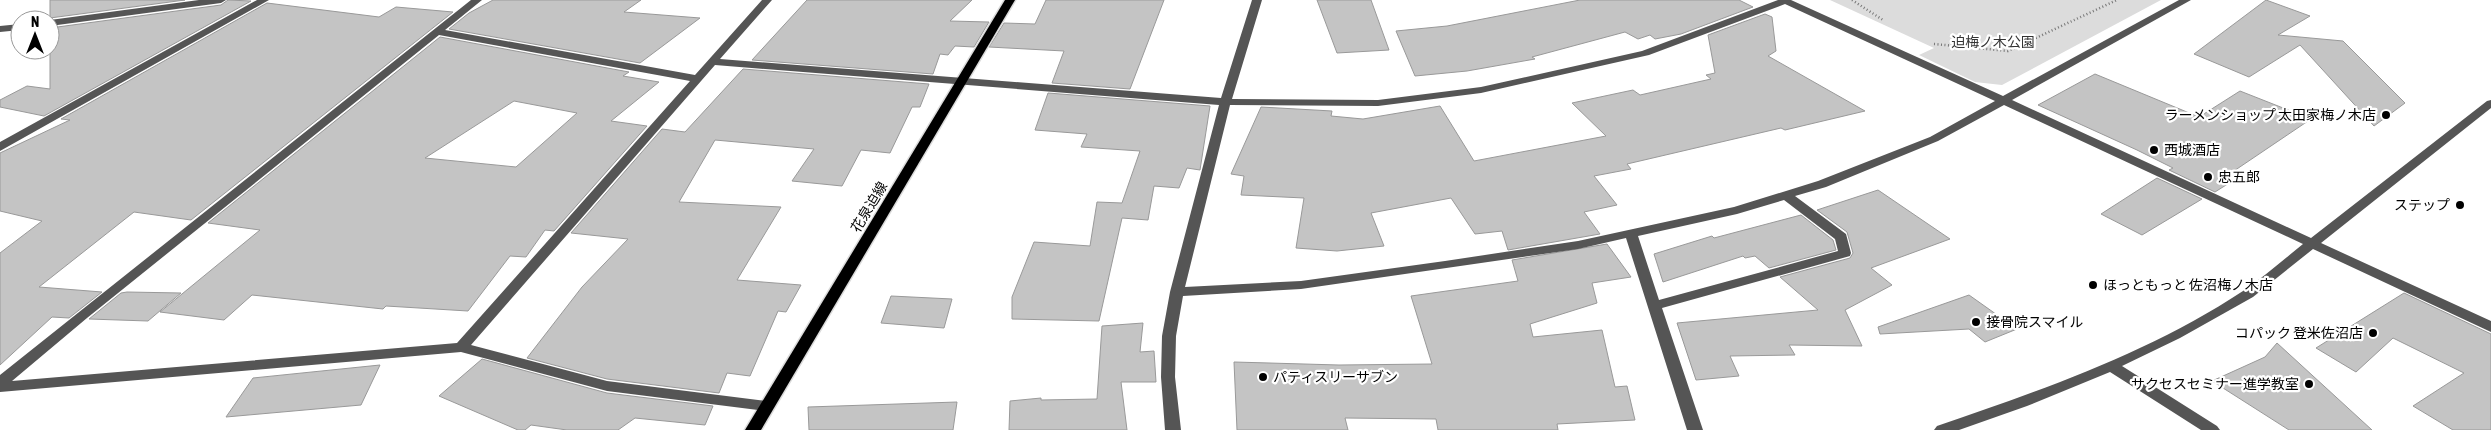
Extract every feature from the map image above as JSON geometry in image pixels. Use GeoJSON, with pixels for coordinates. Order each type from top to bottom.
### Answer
{"type":"FeatureCollection","features":[{"type":"Feature","properties":{"kind":"main road","name":"花泉迫線"},"geometry":{"type":"LineString","coordinates":[[753,430],[963,82],[1010,0]]}},
{"type":"Feature","properties":{"kind":"street"},"geometry":{"type":"LineString","coordinates":[[60,22],[215,0]]}},
{"type":"Feature","properties":{"kind":"street"},"geometry":{"type":"LineString","coordinates":[[0,147],[264,0]]}},
{"type":"Feature","properties":{"kind":"street"},"geometry":{"type":"LineString","coordinates":[[0,383],[82,315],[477,0]]}},
{"type":"Feature","properties":{"kind":"street"},"geometry":{"type":"LineString","coordinates":[[461,346],[767,0]]}},
{"type":"Feature","properties":{"kind":"street"},"geometry":{"type":"LineString","coordinates":[[1173,430],[1168,376],[1169,336],[1177,292],[1225,102],[1256,0]]}},
{"type":"Feature","properties":{"kind":"street"},"geometry":{"type":"LineString","coordinates":[[712,62],[1225,102],[1335,104],[1425,98],[1481,90],[1645,53],[1784,0],[2491,327]]}},
{"type":"Feature","properties":{"kind":"street"},"geometry":{"type":"LineString","coordinates":[[1177,292],[1301,286],[1559,248],[1737,210],[1822,184],[1934,139],[2186,0]]}},
{"type":"Feature","properties":{"kind":"street"},"geometry":{"type":"LineString","coordinates":[[436,32],[697,79]]}},
{"type":"Feature","properties":{"kind":"street"},"geometry":{"type":"LineString","coordinates":[[1942,430],[2027,402],[2112,366],[2185,331],[2220,311],[2248,294],[2491,103]]}},
{"type":"Feature","properties":{"kind":"street"},"geometry":{"type":"LineString","coordinates":[[1654,306],[1845,253],[1842,237],[1786,195]]}},
{"type":"Feature","properties":{"kind":"street"},"geometry":{"type":"LineString","coordinates":[[1631,234],[1695,430]]}},
{"type":"Feature","properties":{"kind":"street"},"geometry":{"type":"LineString","coordinates":[[0,387],[461,346],[607,386],[652,394],[767,406]]}},
{"type":"Feature","properties":{"kind":"street"},"geometry":{"type":"LineString","coordinates":[[2112,366],[2212,430]]}},
{"type":"Feature","properties":{"kind":"path"},"geometry":{"type":"LineString","coordinates":[[1852,0],[1889,23]]}},
{"type":"Feature","properties":{"kind":"path"},"geometry":{"type":"LineString","coordinates":[[1933,43],[2008,51],[2117,0]]}},
{"type":"Feature","properties":{"kind":"green space","name":"迫梅ノ木公園"},"geometry":{"type":"Polygon","coordinates":[[[1830,0],[2161,0],[2002,85],[1975,82],[1919,55],[1934,48],[1830,0]]]}},
{"type":"Feature","properties":{"kind":"building"},"geometry":{"type":"Polygon","coordinates":[[[50,0],[185,0],[60,17],[60,10],[50,10],[50,0]]]}},
{"type":"Feature","properties":{"kind":"building"},"geometry":{"type":"Polygon","coordinates":[[[228,0],[251,1],[44,116],[0,107],[0,100],[27,86],[50,89],[50,60],[60,60],[60,27],[221,5],[228,0]]]}},
{"type":"Feature","properties":{"kind":"building"},"geometry":{"type":"Polygon","coordinates":[[[493,0],[641,0],[624,12],[700,18],[640,63],[449,29],[469,13],[493,0]]]}},
{"type":"Feature","properties":{"kind":"building"},"geometry":{"type":"Polygon","coordinates":[[[807,0],[972,0],[950,21],[989,22],[974,47],[955,46],[948,55],[940,54],[933,74],[752,60],[807,0]]]}},
{"type":"Feature","properties":{"kind":"building"},"geometry":{"type":"Polygon","coordinates":[[[1046,0],[1164,0],[1130,89],[1052,83],[1064,51],[989,47],[1004,23],[1035,24],[1046,0]]]}},
{"type":"Feature","properties":{"kind":"building"},"geometry":{"type":"Polygon","coordinates":[[[1317,0],[1371,0],[1389,50],[1337,53],[1317,0]]]}},
{"type":"Feature","properties":{"kind":"building"},"geometry":{"type":"Polygon","coordinates":[[[1580,0],[1739,0],[1753,7],[1681,34],[1655,39],[1650,35],[1638,39],[1625,32],[1532,57],[1535,59],[1467,71],[1415,76],[1396,31],[1447,26],[1580,0]]]}},
{"type":"Feature","properties":{"kind":"building"},"geometry":{"type":"Polygon","coordinates":[[[2266,0],[2310,16],[2278,35],[2343,41],[2405,103],[2374,126],[2300,45],[2249,77],[2194,54],[2266,0]]]}},
{"type":"Feature","properties":{"kind":"building"},"geometry":{"type":"Polygon","coordinates":[[[267,3],[379,17],[396,7],[453,12],[191,220],[134,212],[39,287],[102,292],[69,318],[52,317],[0,365],[0,253],[42,221],[0,211],[0,153],[70,120],[61,119],[267,3]]]}},
{"type":"Feature","properties":{"kind":"building"},"geometry":{"type":"Polygon","coordinates":[[[1765,14],[1772,17],[1776,51],[1768,56],[1865,111],[1785,130],[1781,128],[1627,164],[1631,169],[1594,176],[1617,205],[1584,212],[1600,234],[1508,250],[1502,231],[1475,234],[1451,198],[1371,213],[1384,246],[1337,251],[1296,248],[1304,198],[1241,195],[1244,176],[1231,174],[1261,107],[1332,111],[1331,116],[1363,119],[1440,106],[1474,161],[1606,136],[1572,103],[1633,90],[1640,95],[1711,79],[1706,75],[1715,73],[1708,35],[1765,14]]]}},
{"type":"Feature","properties":{"kind":"building"},"geometry":{"type":"Polygon","coordinates":[[[440,37],[629,72],[623,76],[659,82],[611,121],[647,126],[554,231],[545,230],[526,257],[510,256],[468,311],[386,306],[383,309],[252,295],[224,320],[160,312],[260,230],[208,223],[440,37]],[[514,101],[425,158],[516,167],[577,113],[514,101]]]}},
{"type":"Feature","properties":{"kind":"building"},"geometry":{"type":"Polygon","coordinates":[[[743,69],[929,84],[920,107],[912,107],[890,153],[861,150],[842,186],[792,181],[814,149],[715,140],[679,202],[781,207],[737,280],[801,285],[786,312],[778,311],[750,376],[727,373],[719,393],[607,379],[527,358],[582,287],[628,239],[571,233],[662,129],[685,132],[743,69]]]}},
{"type":"Feature","properties":{"kind":"building"},"geometry":{"type":"Polygon","coordinates":[[[2095,74],[2199,117],[2240,91],[2311,119],[2225,177],[2234,180],[2215,192],[2169,170],[2173,168],[2137,150],[2038,105],[2095,74]]]}},
{"type":"Feature","properties":{"kind":"building"},"geometry":{"type":"Polygon","coordinates":[[[1048,93],[1210,106],[1200,170],[1187,168],[1179,188],[1154,186],[1148,220],[1122,218],[1099,321],[1012,319],[1012,297],[1034,242],[1090,246],[1097,202],[1122,203],[1140,151],[1081,147],[1087,134],[1035,130],[1048,93]]]}},
{"type":"Feature","properties":{"kind":"building"},"geometry":{"type":"Polygon","coordinates":[[[2157,178],[2202,199],[2142,235],[2101,214],[2157,178]]]}},
{"type":"Feature","properties":{"kind":"building"},"geometry":{"type":"Polygon","coordinates":[[[1878,190],[1950,239],[1871,268],[1892,285],[1845,310],[1862,346],[1789,345],[1795,355],[1730,356],[1739,376],[1696,380],[1677,323],[1818,310],[1780,277],[1850,258],[1853,253],[1847,232],[1817,210],[1878,190]]]}},
{"type":"Feature","properties":{"kind":"building"},"geometry":{"type":"Polygon","coordinates":[[[1801,215],[1833,240],[1836,250],[1769,268],[1755,256],[1745,258],[1743,256],[1663,282],[1654,254],[1712,236],[1714,238],[1801,215]]]}},
{"type":"Feature","properties":{"kind":"building"},"geometry":{"type":"Polygon","coordinates":[[[1607,244],[1631,277],[1592,283],[1597,303],[1530,324],[1533,337],[1602,330],[1615,387],[1627,386],[1635,420],[1557,424],[1558,430],[1438,430],[1436,419],[1345,418],[1348,430],[1237,430],[1234,362],[1339,365],[1432,364],[1411,296],[1518,281],[1512,260],[1607,244]]]}},
{"type":"Feature","properties":{"kind":"building"},"geometry":{"type":"Polygon","coordinates":[[[121,293],[181,293],[148,321],[89,319],[121,293]]]}},
{"type":"Feature","properties":{"kind":"building"},"geometry":{"type":"Polygon","coordinates":[[[2404,293],[2491,334],[2491,430],[2453,430],[2413,406],[2464,373],[2393,338],[2356,372],[2316,348],[2404,293]]]}},
{"type":"Feature","properties":{"kind":"building"},"geometry":{"type":"Polygon","coordinates":[[[1969,295],[2017,329],[1985,342],[1969,329],[1880,334],[1878,327],[1969,295]]]}},
{"type":"Feature","properties":{"kind":"building"},"geometry":{"type":"Polygon","coordinates":[[[891,296],[952,299],[944,328],[881,323],[891,296]]]}},
{"type":"Feature","properties":{"kind":"building"},"geometry":{"type":"Polygon","coordinates":[[[1143,323],[1140,352],[1154,351],[1156,382],[1121,382],[1127,430],[1009,430],[1010,401],[1041,398],[1041,400],[1097,399],[1102,326],[1143,323]]]}},
{"type":"Feature","properties":{"kind":"building"},"geometry":{"type":"Polygon","coordinates":[[[2277,343],[2372,430],[2289,430],[2212,381],[2265,357],[2277,343]]]}},
{"type":"Feature","properties":{"kind":"building"},"geometry":{"type":"Polygon","coordinates":[[[482,359],[607,393],[713,406],[705,425],[635,418],[618,430],[567,430],[531,425],[525,430],[518,430],[439,396],[482,359]]]}},
{"type":"Feature","properties":{"kind":"building"},"geometry":{"type":"Polygon","coordinates":[[[380,365],[361,405],[226,417],[253,378],[380,365]]]}},
{"type":"Feature","properties":{"kind":"building"},"geometry":{"type":"Polygon","coordinates":[[[957,402],[953,430],[809,430],[808,407],[957,402]]]}},
{"type":"Feature","properties":{"kind":"place","name":"ラーメンショップ 太田家梅ノ木店"},"geometry":{"type":"Point","coordinates":[2386,115]}},
{"type":"Feature","properties":{"kind":"place","name":"西城酒店"},"geometry":{"type":"Point","coordinates":[2154,150]}},
{"type":"Feature","properties":{"kind":"place","name":"忠五郎"},"geometry":{"type":"Point","coordinates":[2208,177]}},
{"type":"Feature","properties":{"kind":"place","name":"ステップ"},"geometry":{"type":"Point","coordinates":[2460,205]}},
{"type":"Feature","properties":{"kind":"place","name":"ほっともっと 佐沼梅ノ木店"},"geometry":{"type":"Point","coordinates":[2093,285]}},
{"type":"Feature","properties":{"kind":"place","name":"接骨院スマイル"},"geometry":{"type":"Point","coordinates":[1976,322]}},
{"type":"Feature","properties":{"kind":"place","name":"コパック 登米佐沼店"},"geometry":{"type":"Point","coordinates":[2373,333]}},
{"type":"Feature","properties":{"kind":"place","name":"パティスリーサブン"},"geometry":{"type":"Point","coordinates":[1263,377]}},
{"type":"Feature","properties":{"kind":"place","name":"サクセスセミナー進学教室"},"geometry":{"type":"Point","coordinates":[2309,384]}}]}
